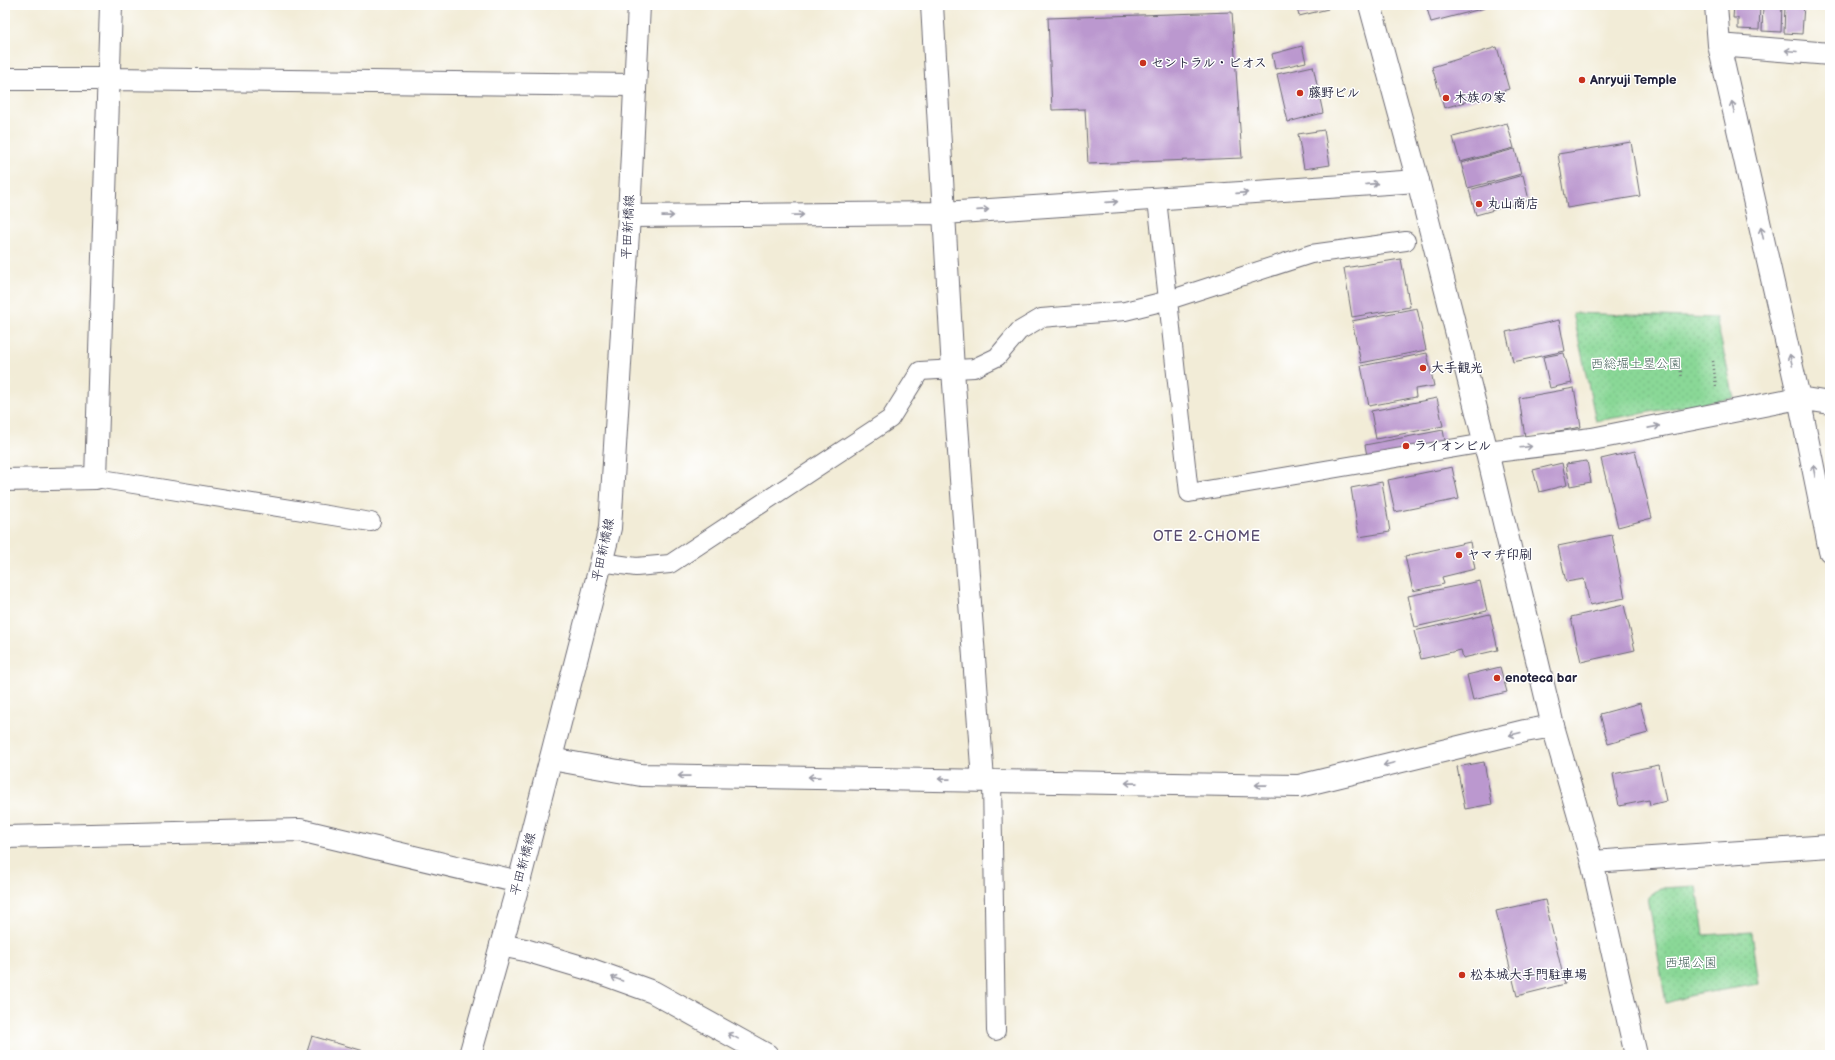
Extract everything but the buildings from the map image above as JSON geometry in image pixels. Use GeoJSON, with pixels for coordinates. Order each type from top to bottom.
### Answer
{"type":"FeatureCollection","features":[{"type":"Feature","properties":{"kind":"street"},"geometry":{"type":"LineString","coordinates":[[5,480],[96,478],[111,5]]}},
{"type":"Feature","properties":{"kind":"street","name":"平田新橋線"},"geometry":{"type":"LineString","coordinates":[[470,1055],[519,882],[610,528],[629,216],[634,85],[639,5]]}},
{"type":"Feature","properties":{"kind":"street"},"geometry":{"type":"LineString","coordinates":[[932,5],[953,370],[987,780]]}},
{"type":"Feature","properties":{"kind":"street"},"geometry":{"type":"LineString","coordinates":[[1370,5],[1418,181],[1486,447],[1553,726],[1592,862],[1636,1055]]}},
{"type":"Feature","properties":{"kind":"street"},"geometry":{"type":"LineString","coordinates":[[1716,5],[1719,45],[1799,398],[1830,551]]}},
{"type":"Feature","properties":{"kind":"street"},"geometry":{"type":"LineString","coordinates":[[1719,45],[1830,54]]}},
{"type":"Feature","properties":{"kind":"street"},"geometry":{"type":"LineString","coordinates":[[5,79],[634,85]]}},
{"type":"Feature","properties":{"kind":"street"},"geometry":{"type":"LineString","coordinates":[[629,216],[944,213],[1418,181]]}},
{"type":"Feature","properties":{"kind":"street"},"geometry":{"type":"LineString","coordinates":[[1486,447],[1592,439],[1799,398],[1830,403]]}},
{"type":"Feature","properties":{"kind":"street"},"geometry":{"type":"LineString","coordinates":[[551,759],[640,775],[1299,786],[1553,726]]}},
{"type":"Feature","properties":{"kind":"street"},"geometry":{"type":"LineString","coordinates":[[5,837],[300,830],[519,882]]}},
{"type":"Feature","properties":{"kind":"street"},"geometry":{"type":"LineString","coordinates":[[1592,862],[1830,846]]}},
{"type":"Feature","properties":{"kind":"street"},"geometry":{"type":"LineString","coordinates":[[501,945],[525,950],[592,970],[653,992],[767,1055]]}},
{"type":"Feature","properties":{"kind":"lane"},"geometry":{"type":"LineString","coordinates":[[1157,199],[1189,493],[1486,447]]}},
{"type":"Feature","properties":{"kind":"lane"},"geometry":{"type":"LineString","coordinates":[[601,562],[636,567],[670,564],[890,419],[920,371],[974,368],[997,357],[1019,331],[1041,318],[1126,311],[1169,300],[1311,254],[1406,241]]}},
{"type":"Feature","properties":{"kind":"lane"},"geometry":{"type":"LineString","coordinates":[[96,478],[371,522]]}},
{"type":"Feature","properties":{"kind":"lane"},"geometry":{"type":"LineString","coordinates":[[987,780],[996,1031]]}},
{"type":"Feature","properties":{"kind":"path"},"geometry":{"type":"LineString","coordinates":[[1710,388],[1716,386],[1713,361]]}},
{"type":"Feature","properties":{"kind":"path"},"geometry":{"type":"LineString","coordinates":[[1680,368],[1682,378]]}},
{"type":"Feature","properties":{"kind":"green space","name":"西総堀土塁公園"},"geometry":{"type":"Polygon","coordinates":[[[1573,313],[1716,318],[1734,398],[1596,421],[1573,313]]]}},
{"type":"Feature","properties":{"kind":"green space","name":"西堀公園"},"geometry":{"type":"Polygon","coordinates":[[[1697,886],[1704,935],[1752,932],[1759,984],[1693,995],[1666,1003],[1648,897],[1660,888],[1697,886]]]}},
{"type":"Feature","properties":{"kind":"place","name":"セントラル・ビオス"},"geometry":{"type":"Point","coordinates":[1143,63]}},
{"type":"Feature","properties":{"kind":"place","name":"Anryuji Temple"},"geometry":{"type":"Point","coordinates":[1582,80]}},
{"type":"Feature","properties":{"kind":"place","name":"藤野ビル"},"geometry":{"type":"Point","coordinates":[1300,93]}},
{"type":"Feature","properties":{"kind":"place","name":"木族の家"},"geometry":{"type":"Point","coordinates":[1446,98]}},
{"type":"Feature","properties":{"kind":"place","name":"丸山商店"},"geometry":{"type":"Point","coordinates":[1479,204]}},
{"type":"Feature","properties":{"kind":"place","name":"大手観光"},"geometry":{"type":"Point","coordinates":[1423,368]}},
{"type":"Feature","properties":{"kind":"place","name":"ライオンビル"},"geometry":{"type":"Point","coordinates":[1406,446]}},
{"type":"Feature","properties":{"kind":"place","name":"ヤマヂ印刷"},"geometry":{"type":"Point","coordinates":[1459,555]}},
{"type":"Feature","properties":{"kind":"place","name":"enoteca bar"},"geometry":{"type":"Point","coordinates":[1497,678]}},
{"type":"Feature","properties":{"kind":"place","name":"松本城大手門駐車場"},"geometry":{"type":"Point","coordinates":[1462,975]}},
{"type":"Feature","properties":{"kind":"district","name":"OTE 2-CHOME"},"geometry":{"type":"Point","coordinates":[1207,536]}}]}
